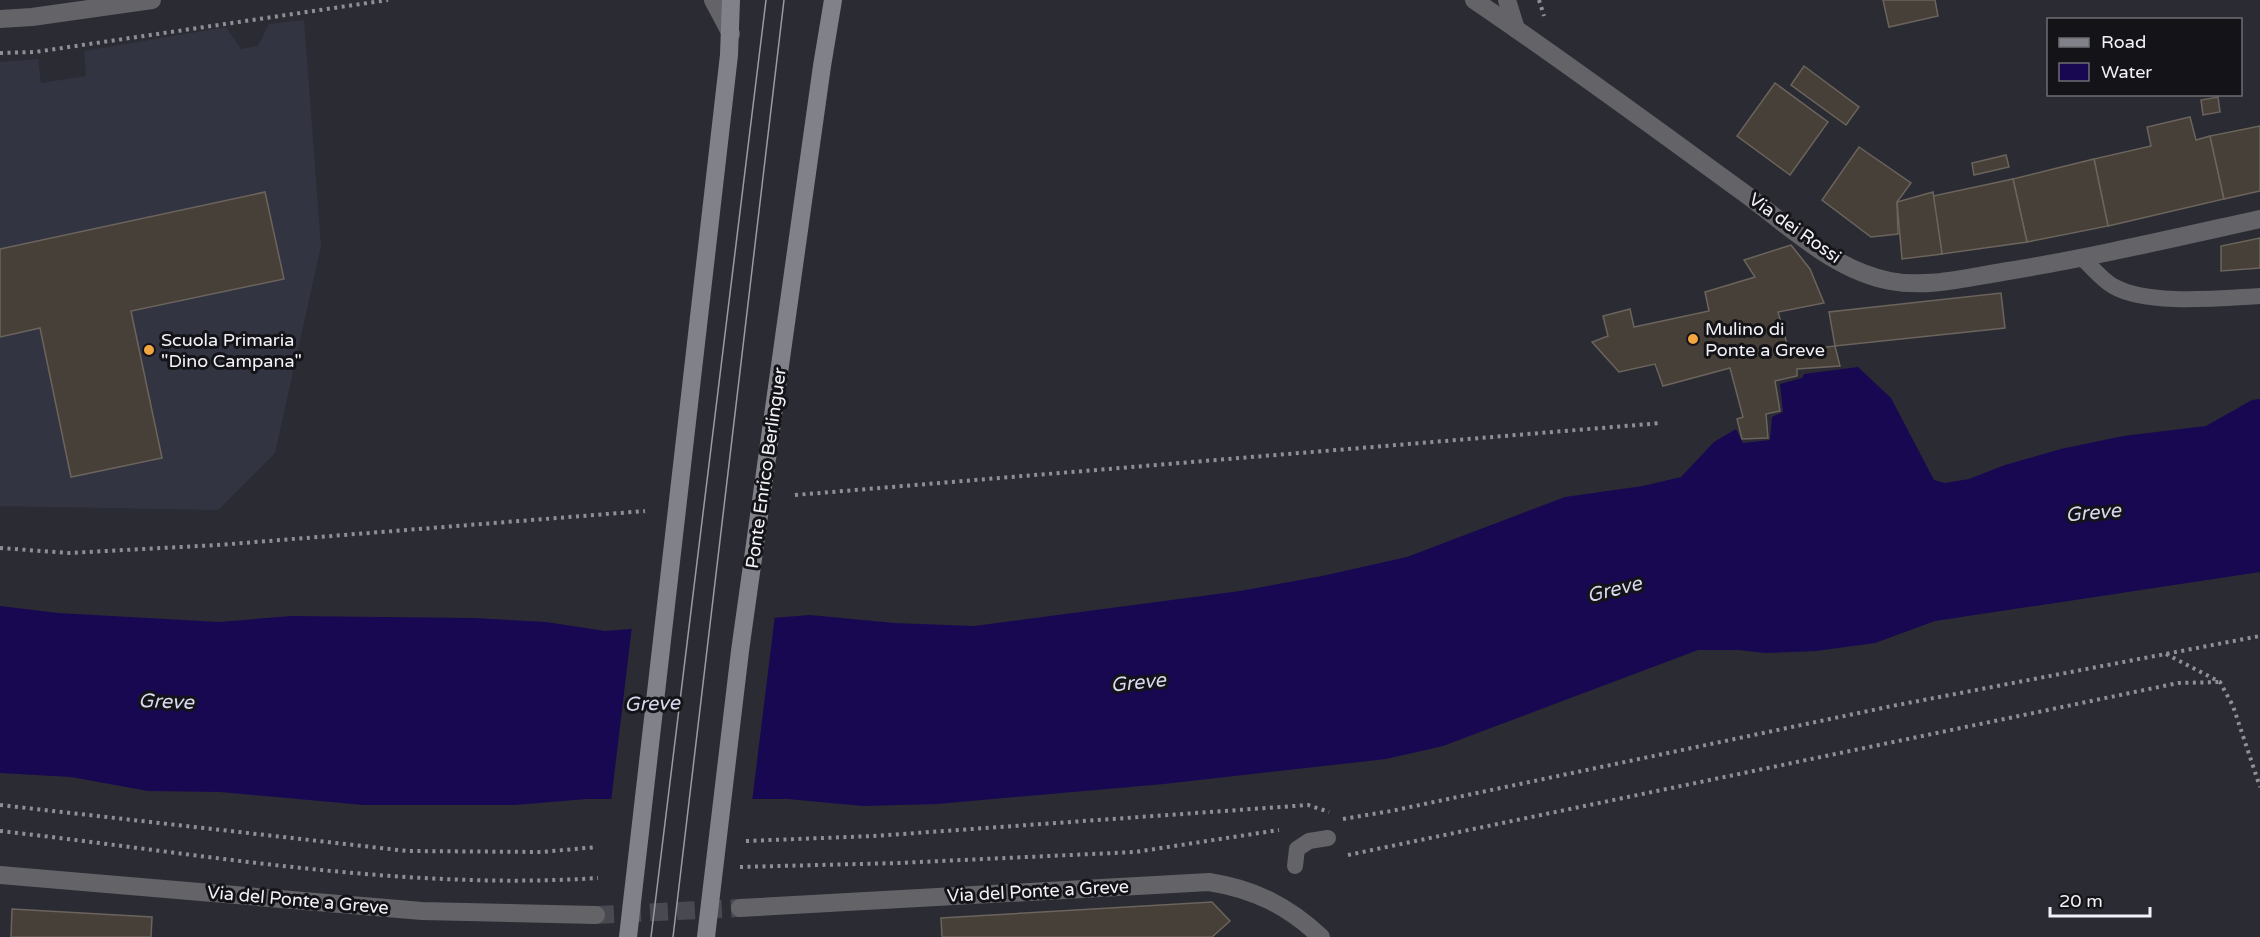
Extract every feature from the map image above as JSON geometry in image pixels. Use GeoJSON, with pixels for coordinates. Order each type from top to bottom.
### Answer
{"type":"FeatureCollection","features":[{"type":"Feature","properties":{"kind":"main road"},"geometry":{"type":"LineString","coordinates":[[628,937],[731,34],[731,0]]}},
{"type":"Feature","properties":{"kind":"main road","name":"Ponte Enrico Berlinguer"},"geometry":{"type":"LineString","coordinates":[[706,937],[740,651],[833,0]]}},
{"type":"Feature","properties":{"kind":"street"},"geometry":{"type":"LineString","coordinates":[[0,19],[152,0]]}},
{"type":"Feature","properties":{"kind":"street"},"geometry":{"type":"LineString","coordinates":[[712,0],[731,34]]}},
{"type":"Feature","properties":{"kind":"street","name":"Via dei Rossi"},"geometry":{"type":"LineString","coordinates":[[1474,0],[1761,204],[1821,251],[1866,274],[1905,283],[1940,282],[2082,258],[2260,219]]}},
{"type":"Feature","properties":{"kind":"street"},"geometry":{"type":"LineString","coordinates":[[1507,0],[1516,29]]}},
{"type":"Feature","properties":{"kind":"street","name":"Via del Ponte a Greve"},"geometry":{"type":"LineString","coordinates":[[0,875],[422,911],[596,915]]}},
{"type":"Feature","properties":{"kind":"street","name":"Via del Ponte a Greve"},"geometry":{"type":"LineString","coordinates":[[740,908],[1209,882],[1238,887],[1260,896],[1288,911],[1321,937]]}},
{"type":"Feature","properties":{"kind":"lane"},"geometry":{"type":"LineString","coordinates":[[2082,258],[2113,286],[2140,296],[2193,299],[2260,296]]}},
{"type":"Feature","properties":{"kind":"lane"},"geometry":{"type":"LineString","coordinates":[[1295,866],[1297,849],[1310,841],[1328,838]]}},
{"type":"Feature","properties":{"kind":"path"},"geometry":{"type":"LineString","coordinates":[[0,53],[35,52],[388,0]]}},
{"type":"Feature","properties":{"kind":"path"},"geometry":{"type":"LineString","coordinates":[[1539,0],[1547,23]]}},
{"type":"Feature","properties":{"kind":"path"},"geometry":{"type":"LineString","coordinates":[[795,495],[1661,423]]}},
{"type":"Feature","properties":{"kind":"path"},"geometry":{"type":"LineString","coordinates":[[0,548],[69,553],[206,545],[645,511]]}},
{"type":"Feature","properties":{"kind":"path"},"geometry":{"type":"LineString","coordinates":[[1339,820],[1892,706],[2260,636]]}},
{"type":"Feature","properties":{"kind":"path"},"geometry":{"type":"LineString","coordinates":[[2166,654],[2220,682],[2233,706],[2260,787]]}},
{"type":"Feature","properties":{"kind":"path"},"geometry":{"type":"LineString","coordinates":[[1341,857],[2178,683],[2220,682]]}},
{"type":"Feature","properties":{"kind":"path"},"geometry":{"type":"LineString","coordinates":[[0,805],[407,851],[542,852],[597,847]]}},
{"type":"Feature","properties":{"kind":"path"},"geometry":{"type":"LineString","coordinates":[[747,842],[874,836],[1308,805],[1350,818]]}},
{"type":"Feature","properties":{"kind":"path"},"geometry":{"type":"LineString","coordinates":[[740,867],[898,863],[1135,852],[1283,830]]}},
{"type":"Feature","properties":{"kind":"path"},"geometry":{"type":"LineString","coordinates":[[0,831],[381,877],[535,882],[598,878]]}},
{"type":"Feature","properties":{"kind":"shaded area","name":"Scuola Primaria \"Dino Campana\""},"geometry":{"type":"Polygon","coordinates":[[[304,20],[321,246],[275,453],[218,510],[0,506],[0,62],[38,59],[41,83],[86,76],[84,51],[226,27],[241,49],[258,46],[269,24],[304,20]]]}},
{"type":"Feature","properties":{"kind":"water","name":"Greve"},"geometry":{"type":"Polygon","coordinates":[[[1858,367],[1891,398],[1934,480],[1945,483],[1969,479],[2005,465],[2061,449],[2123,436],[2206,426],[2252,400],[2260,399],[2260,572],[1935,621],[1875,643],[1816,651],[1765,653],[1739,650],[1698,650],[1443,746],[1386,759],[1164,784],[937,804],[863,806],[788,799],[587,799],[515,805],[364,805],[220,792],[148,791],[71,777],[0,773],[0,606],[58,613],[219,622],[291,616],[474,618],[546,622],[605,631],[810,615],[894,623],[974,626],[1240,591],[1322,576],[1407,557],[1565,497],[1643,486],[1681,477],[1714,442],[1736,429],[1743,443],[1770,440],[1772,417],[1783,412],[1780,384],[1802,378],[1804,374],[1858,367]]]}},
{"type":"Feature","properties":{"kind":"pier"},"geometry":{"type":"Polygon","coordinates":[[[775,615],[752,802],[611,802],[632,626],[775,615]]]}},
{"type":"Feature","properties":{"kind":"building"},"geometry":{"type":"Polygon","coordinates":[[[1883,0],[1935,0],[1938,16],[1889,27],[1883,0]]]}},
{"type":"Feature","properties":{"kind":"building"},"geometry":{"type":"Polygon","coordinates":[[[1804,66],[1859,107],[1846,125],[1791,85],[1804,66]]]}},
{"type":"Feature","properties":{"kind":"building"},"geometry":{"type":"Polygon","coordinates":[[[1775,83],[1828,122],[1790,175],[1737,136],[1775,83]]]}},
{"type":"Feature","properties":{"kind":"building"},"geometry":{"type":"Polygon","coordinates":[[[2218,97],[2220,112],[2203,115],[2201,100],[2218,97]]]}},
{"type":"Feature","properties":{"kind":"building"},"geometry":{"type":"Polygon","coordinates":[[[2190,117],[2196,140],[2210,136],[2224,199],[2108,226],[2094,159],[2151,146],[2147,127],[2190,117]]]}},
{"type":"Feature","properties":{"kind":"building"},"geometry":{"type":"Polygon","coordinates":[[[2260,126],[2260,191],[2224,199],[2210,136],[2260,126]]]}},
{"type":"Feature","properties":{"kind":"building"},"geometry":{"type":"Polygon","coordinates":[[[1859,147],[1911,183],[1897,202],[1898,234],[1871,237],[1822,200],[1859,147]]]}},
{"type":"Feature","properties":{"kind":"building"},"geometry":{"type":"Polygon","coordinates":[[[2006,155],[2009,167],[1974,175],[1972,163],[2006,155]]]}},
{"type":"Feature","properties":{"kind":"building"},"geometry":{"type":"Polygon","coordinates":[[[2094,159],[2108,226],[2027,242],[2013,179],[2094,159]]]}},
{"type":"Feature","properties":{"kind":"building"},"geometry":{"type":"Polygon","coordinates":[[[2013,179],[2027,242],[1942,254],[1933,196],[2013,179]]]}},
{"type":"Feature","properties":{"kind":"building"},"geometry":{"type":"Polygon","coordinates":[[[265,192],[284,279],[131,311],[162,458],[71,477],[40,328],[0,337],[0,249],[265,192]]]}},
{"type":"Feature","properties":{"kind":"building"},"geometry":{"type":"Polygon","coordinates":[[[1933,192],[1942,254],[1902,259],[1897,202],[1933,192]]]}},
{"type":"Feature","properties":{"kind":"building"},"geometry":{"type":"Polygon","coordinates":[[[2260,238],[2260,268],[2221,271],[2221,246],[2260,238]]]}},
{"type":"Feature","properties":{"kind":"building","name":"Mulino di Ponte a Greve"},"geometry":{"type":"Polygon","coordinates":[[[1791,245],[1810,269],[1824,303],[1778,312],[1789,351],[1835,346],[1840,366],[1797,369],[1797,376],[1775,381],[1780,411],[1766,414],[1768,438],[1742,439],[1737,419],[1743,417],[1730,368],[1663,386],[1655,364],[1619,372],[1592,342],[1608,336],[1603,316],[1630,309],[1634,327],[1709,311],[1705,292],[1755,277],[1744,260],[1791,245]]]}},
{"type":"Feature","properties":{"kind":"building"},"geometry":{"type":"Polygon","coordinates":[[[2001,293],[2005,328],[1835,346],[1829,312],[2001,293]]]}},
{"type":"Feature","properties":{"kind":"building"},"geometry":{"type":"Polygon","coordinates":[[[1212,902],[1230,921],[1212,937],[942,937],[941,918],[1212,902]]]}},
{"type":"Feature","properties":{"kind":"building"},"geometry":{"type":"Polygon","coordinates":[[[12,909],[152,917],[151,937],[11,937],[12,909]]]}},
{"type":"Feature","properties":{"kind":"tunnel"},"geometry":{"type":"LineString","coordinates":[[596,915],[740,908]]}},
{"type":"Feature","properties":{"kind":"tram line"},"geometry":{"type":"LineString","coordinates":[[651,937],[766,0]]}},
{"type":"Feature","properties":{"kind":"tram line"},"geometry":{"type":"LineString","coordinates":[[673,937],[784,0]]}},
{"type":"Feature","properties":{"kind":"place","name":"Mulino di Ponte a Greve"},"geometry":{"type":"Point","coordinates":[1693,339]}},
{"type":"Feature","properties":{"kind":"place","name":"Scuola Primaria \"Dino Campana\""},"geometry":{"type":"Point","coordinates":[149,350]}}]}
